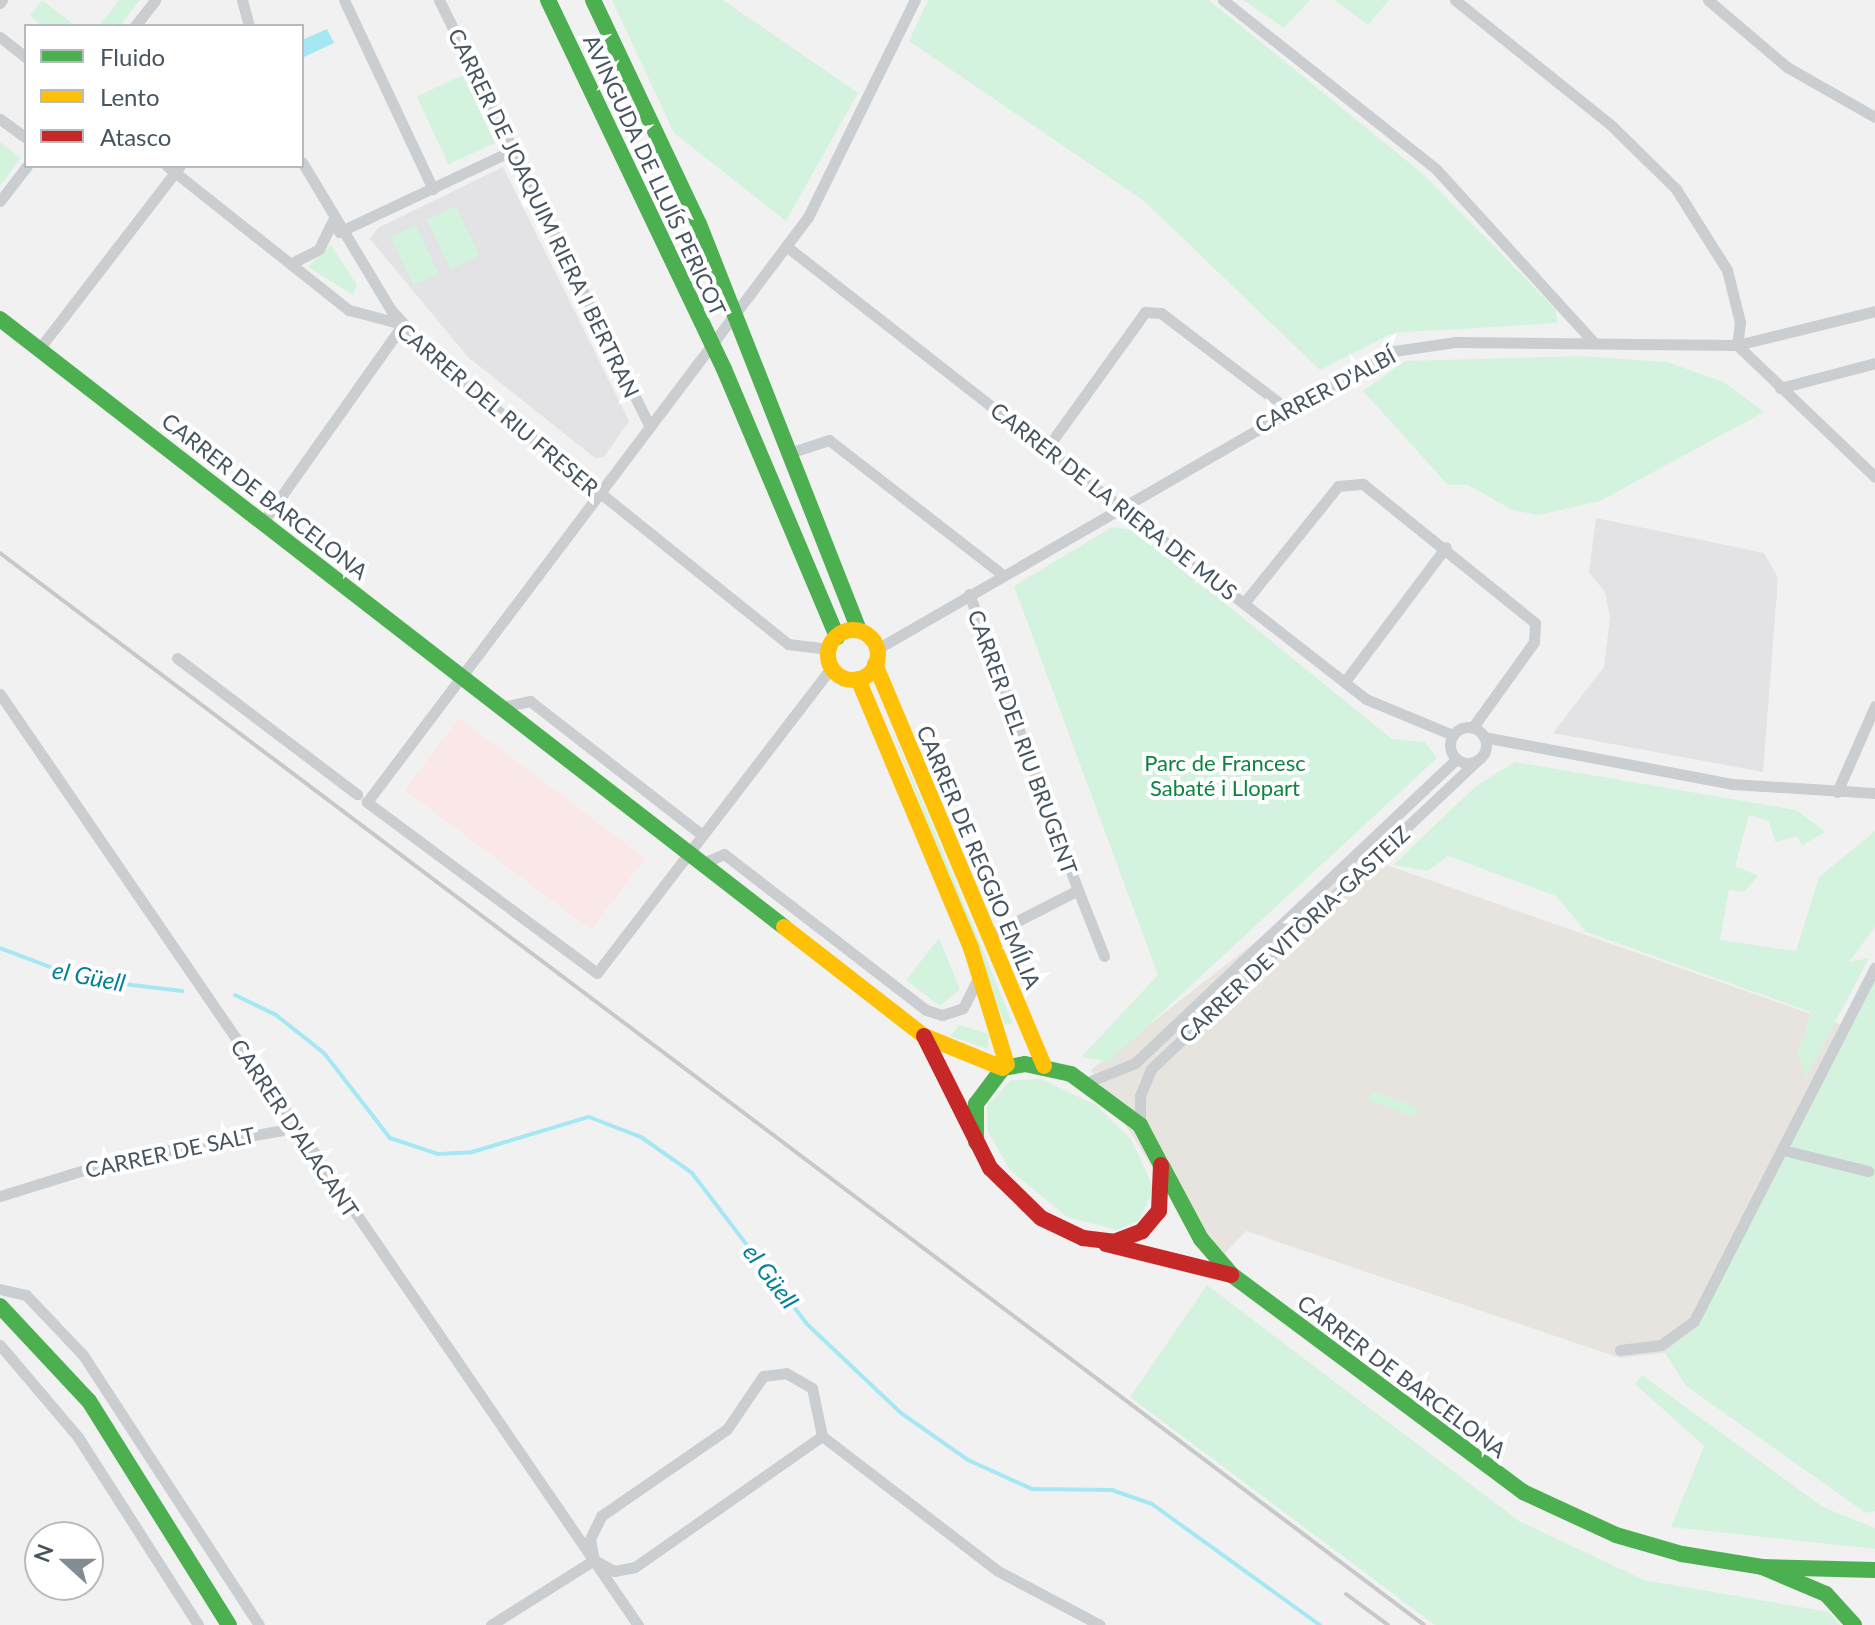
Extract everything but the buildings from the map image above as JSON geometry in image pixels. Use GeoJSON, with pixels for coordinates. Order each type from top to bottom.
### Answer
{"type":"FeatureCollection","features":[{"type":"Feature","properties":{"kind":"main road","name":"AVINGUDA DE LLUÍS PERICOT"},"geometry":{"type":"LineString","coordinates":[[548,0],[724,369],[833,643]]}},
{"type":"Feature","properties":{"kind":"main road","name":"AVINGUDA DE LLUÍS PERICOT"},"geometry":{"type":"LineString","coordinates":[[593,0],[735,312]]}},
{"type":"Feature","properties":{"kind":"main road"},"geometry":{"type":"LineString","coordinates":[[735,312],[796,450],[859,630],[876,657],[858,679],[831,668],[833,643],[859,630]]}},
{"type":"Feature","properties":{"kind":"main road","name":"CARRER DE BARCELONA"},"geometry":{"type":"LineString","coordinates":[[0,319],[921,1033],[1005,1061]]}},
{"type":"Feature","properties":{"kind":"main road","name":"CARRER DE REGGIO EMÍLIA"},"geometry":{"type":"LineString","coordinates":[[876,657],[988,936],[1044,1066]]}},
{"type":"Feature","properties":{"kind":"main road","name":"CARRER DE REGGIO EMÍLIA"},"geometry":{"type":"LineString","coordinates":[[858,679],[981,974],[1005,1061]]}},
{"type":"Feature","properties":{"kind":"main road","name":"CARRER DE BARCELONA"},"geometry":{"type":"LineString","coordinates":[[921,1033],[976,1142]]}},
{"type":"Feature","properties":{"kind":"main road"},"geometry":{"type":"LineString","coordinates":[[1005,1061],[1044,1066],[1088,1082],[1140,1125],[1162,1166],[1162,1200],[1149,1226],[1099,1242],[1023,1205],[976,1142],[976,1104],[1005,1061]]}},
{"type":"Feature","properties":{"kind":"main road","name":"CARRER DE BARCELONA"},"geometry":{"type":"LineString","coordinates":[[1162,1166],[1201,1239],[1232,1275],[1523,1492],[1616,1535],[1762,1567],[1875,1570]]}},
{"type":"Feature","properties":{"kind":"main road","name":"CARRER DE BARCELONA"},"geometry":{"type":"LineString","coordinates":[[1099,1242],[1232,1275]]}},
{"type":"Feature","properties":{"kind":"main road"},"geometry":{"type":"LineString","coordinates":[[3,1311],[89,1401],[229,1625]]}},
{"type":"Feature","properties":{"kind":"main road"},"geometry":{"type":"LineString","coordinates":[[1762,1567],[1826,1594],[1854,1625]]}},
{"type":"Feature","properties":{"kind":"street"},"geometry":{"type":"LineString","coordinates":[[137,24],[155,0]]}},
{"type":"Feature","properties":{"kind":"street"},"geometry":{"type":"LineString","coordinates":[[242,0],[248,24]]}},
{"type":"Feature","properties":{"kind":"street"},"geometry":{"type":"LineString","coordinates":[[344,0],[433,189]]}},
{"type":"Feature","properties":{"kind":"street","name":"CARRER DE JOAQUIM RIERA I BERTRAN"},"geometry":{"type":"LineString","coordinates":[[439,0],[650,426]]}},
{"type":"Feature","properties":{"kind":"street"},"geometry":{"type":"LineString","coordinates":[[362,798],[786,246],[828,185],[915,0]]}},
{"type":"Feature","properties":{"kind":"street"},"geometry":{"type":"LineString","coordinates":[[1223,0],[1436,169],[1595,344]]}},
{"type":"Feature","properties":{"kind":"street"},"geometry":{"type":"LineString","coordinates":[[1455,0],[1612,126],[1676,189],[1727,270],[1740,322],[1737,345],[1875,477]]}},
{"type":"Feature","properties":{"kind":"street"},"geometry":{"type":"LineString","coordinates":[[1708,0],[1787,67],[1875,117]]}},
{"type":"Feature","properties":{"kind":"street"},"geometry":{"type":"LineString","coordinates":[[0,37],[24,55]]}},
{"type":"Feature","properties":{"kind":"street"},"geometry":{"type":"LineString","coordinates":[[0,119],[24,137]]}},
{"type":"Feature","properties":{"kind":"street"},"geometry":{"type":"LineString","coordinates":[[339,232],[515,149]]}},
{"type":"Feature","properties":{"kind":"street"},"geometry":{"type":"LineString","coordinates":[[263,522],[403,324],[339,232],[304,166]]}},
{"type":"Feature","properties":{"kind":"street"},"geometry":{"type":"LineString","coordinates":[[0,201],[25,168]]}},
{"type":"Feature","properties":{"kind":"street"},"geometry":{"type":"LineString","coordinates":[[39,349],[174,168]]}},
{"type":"Feature","properties":{"kind":"street","name":"CARRER DEL RIU FRESER"},"geometry":{"type":"LineString","coordinates":[[174,168],[349,310],[403,324],[415,338],[598,493],[788,644],[833,643]]}},
{"type":"Feature","properties":{"kind":"street"},"geometry":{"type":"LineString","coordinates":[[292,263],[319,249],[333,220]]}},
{"type":"Feature","properties":{"kind":"street","name":"CARRER DE LA RIERA DE MUS"},"geometry":{"type":"LineString","coordinates":[[786,246],[1346,680],[1366,699],[1453,735]]}},
{"type":"Feature","properties":{"kind":"street","name":"CARRER D'ALBÍ"},"geometry":{"type":"LineString","coordinates":[[876,657],[1002,574],[1287,409],[1416,345],[1737,345],[1875,311]]}},
{"type":"Feature","properties":{"kind":"street"},"geometry":{"type":"LineString","coordinates":[[1047,448],[1145,312],[1161,313],[1287,409]]}},
{"type":"Feature","properties":{"kind":"street"},"geometry":{"type":"LineString","coordinates":[[1780,388],[1875,363]]}},
{"type":"Feature","properties":{"kind":"street"},"geometry":{"type":"LineString","coordinates":[[796,450],[829,440],[1002,574]]}},
{"type":"Feature","properties":{"kind":"street"},"geometry":{"type":"LineString","coordinates":[[1244,603],[1348,482],[1363,484],[1532,616],[1536,631],[1473,727],[1453,735],[1456,759],[1479,759],[1484,737]]}},
{"type":"Feature","properties":{"kind":"street"},"geometry":{"type":"LineString","coordinates":[[1346,680],[1446,547]]}},
{"type":"Feature","properties":{"kind":"street","name":"CARRER DEL RIU BRUGENT"},"geometry":{"type":"LineString","coordinates":[[969,594],[1104,956]]}},
{"type":"Feature","properties":{"kind":"street"},"geometry":{"type":"LineString","coordinates":[[177,658],[597,973],[831,668]]}},
{"type":"Feature","properties":{"kind":"street","name":"CARRER D'ALACANT"},"geometry":{"type":"LineString","coordinates":[[0,694],[638,1625]]}},
{"type":"Feature","properties":{"kind":"street"},"geometry":{"type":"LineString","coordinates":[[502,707],[530,701],[702,835]]}},
{"type":"Feature","properties":{"kind":"street"},"geometry":{"type":"LineString","coordinates":[[1837,792],[1875,706]]}},
{"type":"Feature","properties":{"kind":"street"},"geometry":{"type":"LineString","coordinates":[[1473,727],[1484,737],[1732,784],[1875,793]]}},
{"type":"Feature","properties":{"kind":"street","name":"CARRER DE VITÒRIA-GASTEIZ"},"geometry":{"type":"LineString","coordinates":[[1088,1082],[1135,1063],[1456,759]]}},
{"type":"Feature","properties":{"kind":"street","name":"CARRER DE VITÒRIA-GASTEIZ"},"geometry":{"type":"LineString","coordinates":[[1140,1125],[1140,1096],[1151,1069],[1479,759]]}},
{"type":"Feature","properties":{"kind":"street"},"geometry":{"type":"LineString","coordinates":[[703,863],[724,854],[911,1000],[935,1014],[956,1012],[981,974]]}},
{"type":"Feature","properties":{"kind":"street","name":"CARRER DEL RIU BRUGENT"},"geometry":{"type":"LineString","coordinates":[[988,936],[1078,890]]}},
{"type":"Feature","properties":{"kind":"street"},"geometry":{"type":"LineString","coordinates":[[1620,1350],[1661,1345],[1694,1321],[1875,968]]}},
{"type":"Feature","properties":{"kind":"street","name":"CARRER DE BARCELONA"},"geometry":{"type":"LineString","coordinates":[[911,1000],[921,1033]]}},
{"type":"Feature","properties":{"kind":"street","name":"CARRER DE SALT"},"geometry":{"type":"LineString","coordinates":[[0,1196],[123,1158],[295,1128]]}},
{"type":"Feature","properties":{"kind":"street"},"geometry":{"type":"LineString","coordinates":[[1783,1150],[1868,1171]]}},
{"type":"Feature","properties":{"kind":"street"},"geometry":{"type":"LineString","coordinates":[[0,1289],[26,1295],[83,1355],[259,1625]]}},
{"type":"Feature","properties":{"kind":"street"},"geometry":{"type":"LineString","coordinates":[[0,1345],[78,1437],[198,1625]]}},
{"type":"Feature","properties":{"kind":"street"},"geometry":{"type":"LineString","coordinates":[[594,1560],[590,1539],[601,1516],[727,1429],[763,1376],[786,1373],[812,1388],[822,1436],[998,1571],[1094,1624]]}},
{"type":"Feature","properties":{"kind":"street"},"geometry":{"type":"LineString","coordinates":[[594,1560],[614,1571],[635,1567],[822,1436]]}},
{"type":"Feature","properties":{"kind":"street"},"geometry":{"type":"LineString","coordinates":[[491,1625],[594,1560]]}},
{"type":"Feature","properties":{"kind":"shaded area"},"geometry":{"type":"Polygon","coordinates":[[[503,167],[629,421],[604,457],[595,458],[468,357],[370,239],[378,228],[503,167]]]}},
{"type":"Feature","properties":{"kind":"shaded area"},"geometry":{"type":"Polygon","coordinates":[[[1596,518],[1764,553],[1778,578],[1763,772],[1553,733],[1604,667],[1610,617],[1605,592],[1589,572],[1596,518]]]}},
{"type":"Feature","properties":{"kind":"shaded area"},"geometry":{"type":"Polygon","coordinates":[[[459,718],[645,858],[591,930],[405,790],[459,718]]]}},
{"type":"Feature","properties":{"kind":"shaded area"},"geometry":{"type":"Polygon","coordinates":[[[1364,857],[1851,1028],[1697,1328],[1665,1353],[1620,1358],[1246,1231],[1214,1265],[1091,1070],[1364,857]]]}},
{"type":"Feature","properties":{"kind":"green space"},"geometry":{"type":"Polygon","coordinates":[[[42,0],[73,24],[40,24],[30,16],[42,0]]]}},
{"type":"Feature","properties":{"kind":"green space"},"geometry":{"type":"Polygon","coordinates":[[[119,0],[140,0],[122,24],[101,24],[119,0]]]}},
{"type":"Feature","properties":{"kind":"green space"},"geometry":{"type":"Polygon","coordinates":[[[612,0],[723,0],[858,93],[786,221],[674,133],[612,0]]]}},
{"type":"Feature","properties":{"kind":"green space"},"geometry":{"type":"Polygon","coordinates":[[[928,0],[1209,0],[1423,174],[1556,310],[1557,323],[1393,333],[1320,370],[1144,201],[909,41],[928,0]]]}},
{"type":"Feature","properties":{"kind":"green space"},"geometry":{"type":"Polygon","coordinates":[[[1243,0],[1310,0],[1284,28],[1243,0]]]}},
{"type":"Feature","properties":{"kind":"green space"},"geometry":{"type":"Polygon","coordinates":[[[1334,0],[1389,0],[1368,25],[1334,0]]]}},
{"type":"Feature","properties":{"kind":"green space"},"geometry":{"type":"Polygon","coordinates":[[[463,75],[495,143],[448,165],[417,97],[463,75]]]}},
{"type":"Feature","properties":{"kind":"green space"},"geometry":{"type":"Polygon","coordinates":[[[0,142],[21,158],[0,186],[0,142]]]}},
{"type":"Feature","properties":{"kind":"green space"},"geometry":{"type":"Polygon","coordinates":[[[456,206],[479,256],[450,269],[427,220],[456,206]]]}},
{"type":"Feature","properties":{"kind":"green space"},"geometry":{"type":"Polygon","coordinates":[[[416,225],[439,274],[413,286],[391,237],[416,225]]]}},
{"type":"Feature","properties":{"kind":"green space"},"geometry":{"type":"Polygon","coordinates":[[[331,245],[357,285],[353,295],[308,267],[331,245]]]}},
{"type":"Feature","properties":{"kind":"green space"},"geometry":{"type":"Polygon","coordinates":[[[1581,356],[1667,362],[1724,382],[1764,412],[1600,501],[1538,515],[1512,510],[1468,485],[1448,485],[1363,391],[1405,361],[1581,356]]]}},
{"type":"Feature","properties":{"kind":"green space","name":"Parc de Francesc Sabaté i Llopart"},"geometry":{"type":"Polygon","coordinates":[[[1112,527],[1136,531],[1392,739],[1425,742],[1437,758],[1108,1062],[1081,1057],[1158,975],[1014,586],[1112,527]]]}},
{"type":"Feature","properties":{"kind":"green space"},"geometry":{"type":"Polygon","coordinates":[[[887,718],[926,811],[1013,1024],[1005,1024],[887,718]]]}},
{"type":"Feature","properties":{"kind":"green space"},"geometry":{"type":"Polygon","coordinates":[[[1515,762],[1796,810],[1826,832],[1802,845],[1797,836],[1775,842],[1769,821],[1749,815],[1735,866],[1758,876],[1744,892],[1729,890],[1720,940],[1796,951],[1819,877],[1875,831],[1875,927],[1849,962],[1869,958],[1806,1077],[1798,1053],[1811,1012],[1586,932],[1556,896],[1448,856],[1428,871],[1393,865],[1476,786],[1515,762]]]}},
{"type":"Feature","properties":{"kind":"green space"},"geometry":{"type":"Polygon","coordinates":[[[939,938],[960,989],[940,1006],[906,980],[939,938]]]}},
{"type":"Feature","properties":{"kind":"green space"},"geometry":{"type":"Polygon","coordinates":[[[1875,981],[1875,1511],[1866,1513],[1686,1386],[1665,1353],[1697,1327],[1875,981]]]}},
{"type":"Feature","properties":{"kind":"green space"},"geometry":{"type":"Polygon","coordinates":[[[959,1025],[989,1034],[988,1049],[950,1036],[959,1025]]]}},
{"type":"Feature","properties":{"kind":"green space"},"geometry":{"type":"Polygon","coordinates":[[[1041,1079],[1096,1105],[1131,1139],[1154,1189],[1139,1220],[1118,1230],[1067,1217],[1010,1170],[988,1132],[987,1106],[1011,1080],[1041,1079]]]}},
{"type":"Feature","properties":{"kind":"green space"},"geometry":{"type":"Polygon","coordinates":[[[1372,1091],[1418,1108],[1415,1117],[1369,1100],[1372,1091]]]}},
{"type":"Feature","properties":{"kind":"green space"},"geometry":{"type":"Polygon","coordinates":[[[1207,1285],[1519,1521],[1644,1580],[1829,1612],[1840,1625],[1435,1625],[1130,1397],[1207,1285]]]}},
{"type":"Feature","properties":{"kind":"green space"},"geometry":{"type":"Polygon","coordinates":[[[1642,1375],[1823,1507],[1875,1528],[1875,1549],[1671,1527],[1704,1446],[1635,1384],[1642,1375]]]}},
{"type":"Feature","properties":{"kind":"water"},"geometry":{"type":"Polygon","coordinates":[[[327,29],[334,43],[304,57],[304,39],[327,29]]]}},
{"type":"Feature","properties":{"kind":"waterway","name":"el Güell"},"geometry":{"type":"LineString","coordinates":[[0,948],[82,979],[182,991]]}},
{"type":"Feature","properties":{"kind":"waterway","name":"el Güell"},"geometry":{"type":"LineString","coordinates":[[235,995],[276,1015],[324,1053],[390,1138],[438,1154],[472,1152],[589,1117],[641,1137],[692,1173],[808,1325],[901,1413],[968,1460],[1032,1489],[1112,1490],[1152,1504],[1320,1625]]}},
{"type":"Feature","properties":{"kind":"railway"},"geometry":{"type":"LineString","coordinates":[[0,553],[1424,1625]]}},
{"type":"Feature","properties":{"kind":"railway"},"geometry":{"type":"LineString","coordinates":[[1346,1594],[1388,1625]]}},
{"type":"Feature","properties":{"kind":"traffic: fast"},"geometry":{"type":"LineString","coordinates":[[548,0],[724,369],[837,637]]}},
{"type":"Feature","properties":{"kind":"traffic: fast"},"geometry":{"type":"LineString","coordinates":[[593,0],[699,224],[859,630]]}},
{"type":"Feature","properties":{"kind":"traffic: fast"},"geometry":{"type":"LineString","coordinates":[[0,319],[784,927]]}},
{"type":"Feature","properties":{"kind":"traffic: fast"},"geometry":{"type":"LineString","coordinates":[[976,1142],[976,1104],[1003,1068],[1025,1064],[1071,1074],[1140,1125],[1161,1165]]}},
{"type":"Feature","properties":{"kind":"traffic: fast"},"geometry":{"type":"LineString","coordinates":[[1162,1166],[1201,1239],[1232,1275],[1523,1492],[1616,1535],[1682,1554],[1762,1567],[1875,1570]]}},
{"type":"Feature","properties":{"kind":"traffic: fast"},"geometry":{"type":"LineString","coordinates":[[0,1306],[89,1401],[229,1625]]}},
{"type":"Feature","properties":{"kind":"traffic: fast"},"geometry":{"type":"LineString","coordinates":[[1762,1567],[1826,1594],[1854,1625]]}},
{"type":"Feature","properties":{"kind":"traffic: slow"},"geometry":{"type":"LineString","coordinates":[[853,630],[870,638],[878,655],[870,672],[853,680],[836,672],[828,655],[836,638],[853,630]]}},
{"type":"Feature","properties":{"kind":"traffic: slow"},"geometry":{"type":"LineString","coordinates":[[875,664],[1044,1066]]}},
{"type":"Feature","properties":{"kind":"traffic: slow"},"geometry":{"type":"LineString","coordinates":[[858,679],[971,948],[1007,1065]]}},
{"type":"Feature","properties":{"kind":"traffic: slow"},"geometry":{"type":"LineString","coordinates":[[784,927],[924,1036],[1003,1068]]}},
{"type":"Feature","properties":{"kind":"traffic: jam"},"geometry":{"type":"LineString","coordinates":[[924,1036],[990,1168],[1041,1218],[1083,1238],[1114,1242],[1142,1231],[1159,1211],[1161,1165]]}},
{"type":"Feature","properties":{"kind":"traffic: jam"},"geometry":{"type":"LineString","coordinates":[[1106,1244],[1231,1275]]}}]}
